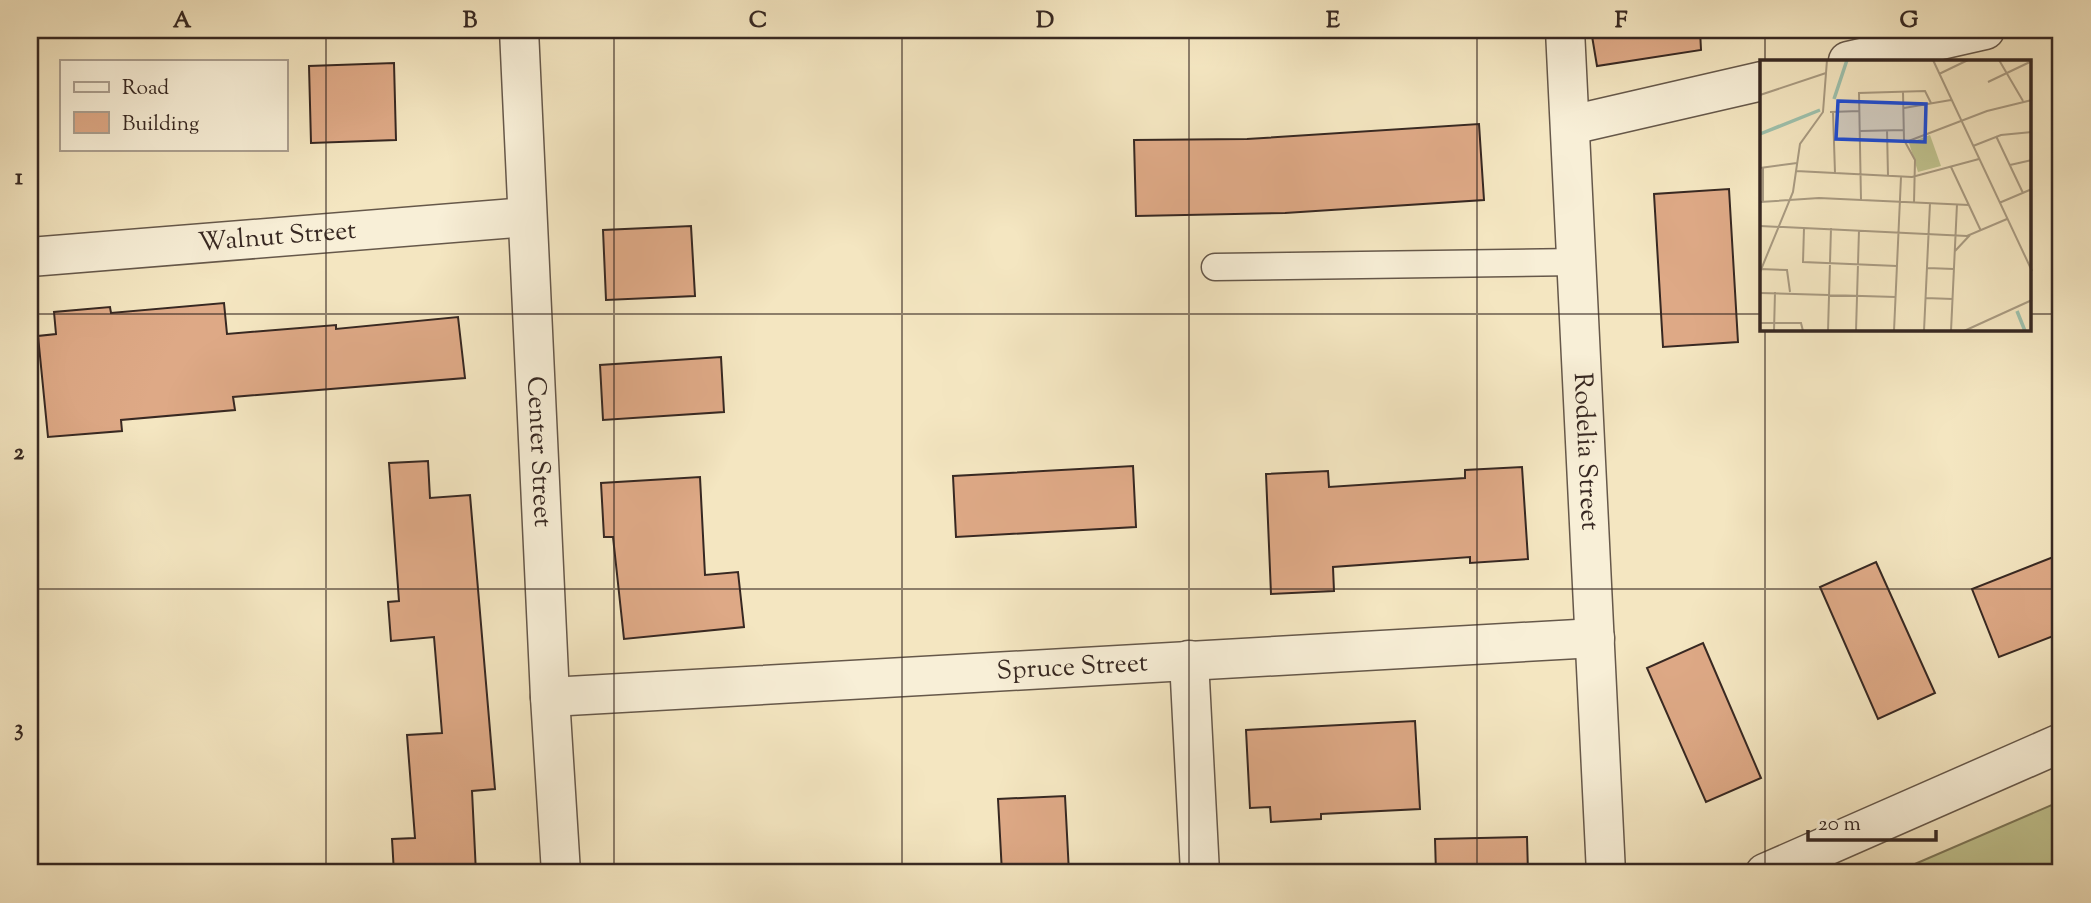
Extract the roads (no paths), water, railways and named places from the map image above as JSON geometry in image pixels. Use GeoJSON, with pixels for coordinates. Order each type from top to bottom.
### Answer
{"type":"FeatureCollection","features":[{"type":"Feature","properties":{"kind":"street","name":"Center Street"},"geometry":{"type":"LineString","coordinates":[[519,30],[550,697],[561,873]]}},
{"type":"Feature","properties":{"kind":"street","name":"Rodelia Street"},"geometry":{"type":"LineString","coordinates":[[1565,30],[1606,873]]}},
{"type":"Feature","properties":{"kind":"street"},"geometry":{"type":"LineString","coordinates":[[1852,60],[1984,30]]}},
{"type":"Feature","properties":{"kind":"street"},"geometry":{"type":"LineString","coordinates":[[1571,125],[1760,81]]}},
{"type":"Feature","properties":{"kind":"street","name":"Walnut Street"},"geometry":{"type":"LineString","coordinates":[[30,257],[527,216]]}},
{"type":"Feature","properties":{"kind":"street","name":"Spruce Street"},"geometry":{"type":"LineString","coordinates":[[550,697],[1595,638]]}},
{"type":"Feature","properties":{"kind":"street"},"geometry":{"type":"LineString","coordinates":[[1189,660],[1200,873]]}},
{"type":"Feature","properties":{"kind":"street"},"geometry":{"type":"LineString","coordinates":[[1765,873],[2061,743]]}},
{"type":"Feature","properties":{"kind":"lane"},"geometry":{"type":"LineString","coordinates":[[1215,267],[1577,262]]}}]}
